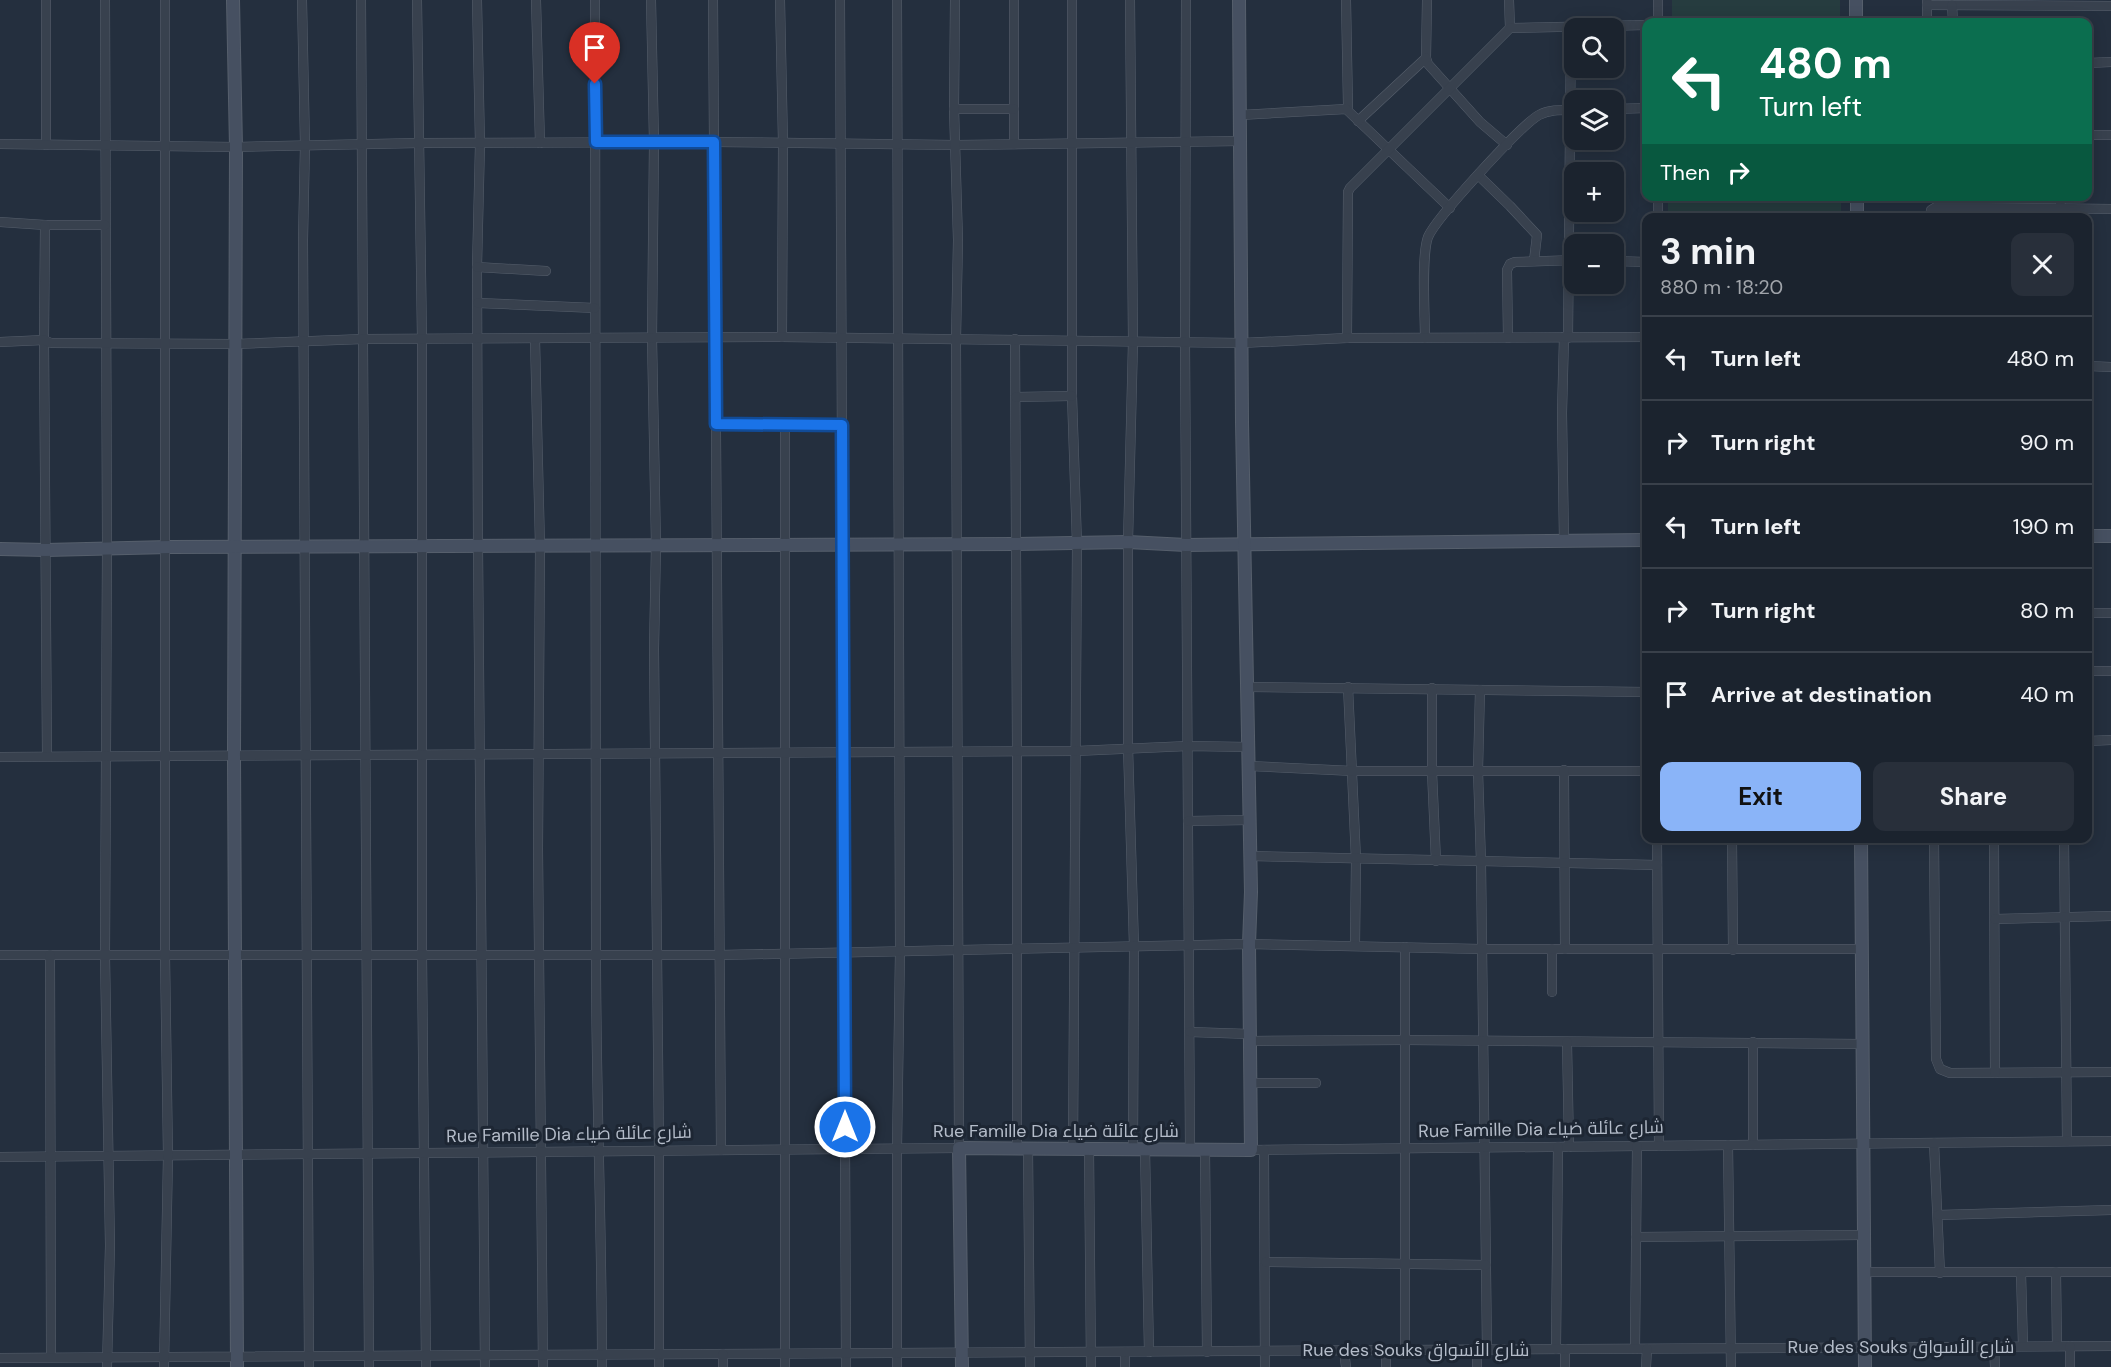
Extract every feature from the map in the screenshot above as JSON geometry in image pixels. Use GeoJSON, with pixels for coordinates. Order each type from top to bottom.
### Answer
{"type":"FeatureCollection","features":[{"type":"Feature","properties":{"kind":"street"},"geometry":{"type":"LineString","coordinates":[[46,0],[46,145]]}},
{"type":"Feature","properties":{"kind":"street"},"geometry":{"type":"LineString","coordinates":[[105,0],[107,547],[105,956],[110,1157],[107,1367]]}},
{"type":"Feature","properties":{"kind":"street"},"geometry":{"type":"LineString","coordinates":[[164,1367],[168,1156],[165,955],[165,0]]}},
{"type":"Feature","properties":{"kind":"street"},"geometry":{"type":"LineString","coordinates":[[233,0],[236,147],[234,756],[237,1362]]}},
{"type":"Feature","properties":{"kind":"street"},"geometry":{"type":"LineString","coordinates":[[302,0],[305,145],[305,756],[309,1367]]}},
{"type":"Feature","properties":{"kind":"street"},"geometry":{"type":"LineString","coordinates":[[361,0],[369,1367]]}},
{"type":"Feature","properties":{"kind":"street"},"geometry":{"type":"LineString","coordinates":[[417,0],[422,339],[422,954],[426,1367]]}},
{"type":"Feature","properties":{"kind":"street"},"geometry":{"type":"LineString","coordinates":[[477,0],[480,144],[477,267],[478,546],[485,1367]]}},
{"type":"Feature","properties":{"kind":"street"},"geometry":{"type":"LineString","coordinates":[[536,0],[540,143]]}},
{"type":"Feature","properties":{"kind":"street"},"geometry":{"type":"LineString","coordinates":[[595,0],[596,955],[602,1367]]}},
{"type":"Feature","properties":{"kind":"street"},"geometry":{"type":"LineString","coordinates":[[651,0],[654,142],[652,338],[656,545],[654,649],[659,1367]]}},
{"type":"Feature","properties":{"kind":"street"},"geometry":{"type":"LineString","coordinates":[[713,0],[721,1150]]}},
{"type":"Feature","properties":{"kind":"street"},"geometry":{"type":"LineString","coordinates":[[780,0],[783,338]]}},
{"type":"Feature","properties":{"kind":"street"},"geometry":{"type":"LineString","coordinates":[[840,0],[846,1367]]}},
{"type":"Feature","properties":{"kind":"street"},"geometry":{"type":"LineString","coordinates":[[897,0],[900,752],[897,1367]]}},
{"type":"Feature","properties":{"kind":"street"},"geometry":{"type":"LineString","coordinates":[[955,0],[954,109],[958,240],[956,339],[959,1148],[962,1367]]}},
{"type":"Feature","properties":{"kind":"street"},"geometry":{"type":"LineString","coordinates":[[1014,0],[1014,144]]}},
{"type":"Feature","properties":{"kind":"street"},"geometry":{"type":"LineString","coordinates":[[1072,0],[1072,396],[1077,544],[1073,1149]]}},
{"type":"Feature","properties":{"kind":"street"},"geometry":{"type":"LineString","coordinates":[[1130,0],[1133,342],[1128,543],[1128,747],[1139,1149],[1149,1352]]}},
{"type":"Feature","properties":{"kind":"street"},"geometry":{"type":"LineString","coordinates":[[1186,0],[1185,342],[1190,1150]]}},
{"type":"Feature","properties":{"kind":"street"},"geometry":{"type":"LineString","coordinates":[[1239,0],[1241,343],[1251,892],[1249,944],[1251,1150]]}},
{"type":"Feature","properties":{"kind":"street"},"geometry":{"type":"LineString","coordinates":[[1346,0],[1348,106],[1346,109]]}},
{"type":"Feature","properties":{"kind":"street"},"geometry":{"type":"LineString","coordinates":[[1427,0],[1426,58],[1432,69],[1479,122],[1507,145]]}},
{"type":"Feature","properties":{"kind":"street"},"geometry":{"type":"LineString","coordinates":[[1509,0],[1510,28]]}},
{"type":"Feature","properties":{"kind":"street"},"geometry":{"type":"LineString","coordinates":[[1658,0],[1658,18]]}},
{"type":"Feature","properties":{"kind":"street"},"geometry":{"type":"LineString","coordinates":[[1856,0],[1856,18]]}},
{"type":"Feature","properties":{"kind":"street"},"geometry":{"type":"LineString","coordinates":[[1927,3],[2111,6]]}},
{"type":"Feature","properties":{"kind":"street"},"geometry":{"type":"LineString","coordinates":[[1953,5],[1953,18]]}},
{"type":"Feature","properties":{"kind":"street"},"geometry":{"type":"LineString","coordinates":[[1624,25],[1642,25]]}},
{"type":"Feature","properties":{"kind":"street"},"geometry":{"type":"LineString","coordinates":[[1347,339],[1348,192],[1510,28],[1564,26]]}},
{"type":"Feature","properties":{"kind":"street"},"geometry":{"type":"LineString","coordinates":[[1358,121],[1426,58]]}},
{"type":"Feature","properties":{"kind":"street"},"geometry":{"type":"LineString","coordinates":[[2092,63],[2111,63]]}},
{"type":"Feature","properties":{"kind":"street"},"geometry":{"type":"LineString","coordinates":[[1624,109],[1642,108]]}},
{"type":"Feature","properties":{"kind":"street"},"geometry":{"type":"LineString","coordinates":[[954,109],[1014,109]]}},
{"type":"Feature","properties":{"kind":"street"},"geometry":{"type":"LineString","coordinates":[[1240,115],[1346,109],[1450,208]]}},
{"type":"Feature","properties":{"kind":"street"},"geometry":{"type":"LineString","coordinates":[[1425,338],[1425,266],[1428,240],[1450,208],[1478,175],[1531,120],[1542,113],[1564,111]]}},
{"type":"Feature","properties":{"kind":"street"},"geometry":{"type":"LineString","coordinates":[[2092,135],[2111,135]]}},
{"type":"Feature","properties":{"kind":"street"},"geometry":{"type":"LineString","coordinates":[[0,144],[236,147],[419,143],[783,142],[956,145],[1240,141]]}},
{"type":"Feature","properties":{"kind":"street"},"geometry":{"type":"LineString","coordinates":[[1572,234],[1573,150]]}},
{"type":"Feature","properties":{"kind":"street"},"geometry":{"type":"LineString","coordinates":[[1478,175],[1537,235],[1534,261]]}},
{"type":"Feature","properties":{"kind":"street"},"geometry":{"type":"LineString","coordinates":[[2060,201],[2061,213]]}},
{"type":"Feature","properties":{"kind":"street"},"geometry":{"type":"LineString","coordinates":[[1931,213],[1936,207],[1992,213],[2061,207],[2111,209]]}},
{"type":"Feature","properties":{"kind":"street"},"geometry":{"type":"LineString","coordinates":[[0,222],[105,225]]}},
{"type":"Feature","properties":{"kind":"street"},"geometry":{"type":"LineString","coordinates":[[45,225],[47,756]]}},
{"type":"Feature","properties":{"kind":"street"},"geometry":{"type":"LineString","coordinates":[[1508,338],[1507,270],[1510,264],[1564,260]]}},
{"type":"Feature","properties":{"kind":"street"},"geometry":{"type":"LineString","coordinates":[[1624,261],[1642,262]]}},
{"type":"Feature","properties":{"kind":"street"},"geometry":{"type":"LineString","coordinates":[[477,267],[546,271]]}},
{"type":"Feature","properties":{"kind":"street"},"geometry":{"type":"LineString","coordinates":[[1564,541],[1562,412],[1569,294]]}},
{"type":"Feature","properties":{"kind":"street"},"geometry":{"type":"LineString","coordinates":[[478,303],[595,308]]}},
{"type":"Feature","properties":{"kind":"street"},"geometry":{"type":"LineString","coordinates":[[0,342],[44,340],[51,343],[166,345],[363,339],[783,338],[1241,343],[1347,339],[1642,337]]}},
{"type":"Feature","properties":{"kind":"street"},"geometry":{"type":"LineString","coordinates":[[535,339],[540,546],[538,754],[543,1367]]}},
{"type":"Feature","properties":{"kind":"street"},"geometry":{"type":"LineString","coordinates":[[1015,339],[1017,949],[1030,1367]]}},
{"type":"Feature","properties":{"kind":"street"},"geometry":{"type":"LineString","coordinates":[[2092,366],[2111,366]]}},
{"type":"Feature","properties":{"kind":"street"},"geometry":{"type":"LineString","coordinates":[[1016,397],[1072,396]]}},
{"type":"Feature","properties":{"kind":"street"},"geometry":{"type":"LineString","coordinates":[[716,424],[842,425]]}},
{"type":"Feature","properties":{"kind":"street"},"geometry":{"type":"LineString","coordinates":[[785,425],[785,1367]]}},
{"type":"Feature","properties":{"kind":"street"},"geometry":{"type":"LineString","coordinates":[[2092,536],[2111,536]]}},
{"type":"Feature","properties":{"kind":"street"},"geometry":{"type":"LineString","coordinates":[[0,549],[1128,543],[1186,545],[1642,540]]}},
{"type":"Feature","properties":{"kind":"street"},"geometry":{"type":"LineString","coordinates":[[2092,613],[2111,613]]}},
{"type":"Feature","properties":{"kind":"street"},"geometry":{"type":"LineString","coordinates":[[2092,671],[2111,671]]}},
{"type":"Feature","properties":{"kind":"street"},"geometry":{"type":"LineString","coordinates":[[1248,687],[1642,692]]}},
{"type":"Feature","properties":{"kind":"street"},"geometry":{"type":"LineString","coordinates":[[1348,687],[1356,859],[1355,945]]}},
{"type":"Feature","properties":{"kind":"street"},"geometry":{"type":"LineString","coordinates":[[1432,688],[1432,772],[1436,861]]}},
{"type":"Feature","properties":{"kind":"street"},"geometry":{"type":"LineString","coordinates":[[1477,1367],[1482,1350],[1486,1264],[1481,949],[1482,862],[1478,771],[1480,690]]}},
{"type":"Feature","properties":{"kind":"street"},"geometry":{"type":"LineString","coordinates":[[2092,741],[2111,740]]}},
{"type":"Feature","properties":{"kind":"street"},"geometry":{"type":"LineString","coordinates":[[0,757],[958,752],[1076,751],[1128,747],[1249,747]]}},
{"type":"Feature","properties":{"kind":"street"},"geometry":{"type":"LineString","coordinates":[[1248,766],[1432,772],[1642,771]]}},
{"type":"Feature","properties":{"kind":"street"},"geometry":{"type":"LineString","coordinates":[[1564,770],[1565,949]]}},
{"type":"Feature","properties":{"kind":"street"},"geometry":{"type":"LineString","coordinates":[[1188,821],[1249,819]]}},
{"type":"Feature","properties":{"kind":"street"},"geometry":{"type":"LineString","coordinates":[[1657,843],[1659,1146]]}},
{"type":"Feature","properties":{"kind":"street"},"geometry":{"type":"LineString","coordinates":[[1732,843],[1733,950]]}},
{"type":"Feature","properties":{"kind":"street"},"geometry":{"type":"LineString","coordinates":[[1861,843],[1865,1367]]}},
{"type":"Feature","properties":{"kind":"street"},"geometry":{"type":"LineString","coordinates":[[1934,843],[1937,1065],[1940,1070],[1950,1073],[2111,1072]]}},
{"type":"Feature","properties":{"kind":"street"},"geometry":{"type":"LineString","coordinates":[[1994,843],[1995,1073]]}},
{"type":"Feature","properties":{"kind":"street"},"geometry":{"type":"LineString","coordinates":[[2064,843],[2067,1141]]}},
{"type":"Feature","properties":{"kind":"street"},"geometry":{"type":"LineString","coordinates":[[1250,856],[1657,865]]}},
{"type":"Feature","properties":{"kind":"street"},"geometry":{"type":"LineString","coordinates":[[1995,919],[2111,916]]}},
{"type":"Feature","properties":{"kind":"street"},"geometry":{"type":"LineString","coordinates":[[0,955],[720,955],[1249,944],[1481,949],[1862,949]]}},
{"type":"Feature","properties":{"kind":"street"},"geometry":{"type":"LineString","coordinates":[[1405,947],[1405,1350]]}},
{"type":"Feature","properties":{"kind":"street"},"geometry":{"type":"LineString","coordinates":[[1552,949],[1552,992]]}},
{"type":"Feature","properties":{"kind":"street"},"geometry":{"type":"LineString","coordinates":[[50,955],[51,1357]]}},
{"type":"Feature","properties":{"kind":"street"},"geometry":{"type":"LineString","coordinates":[[1190,1032],[1250,1038],[1862,1044]]}},
{"type":"Feature","properties":{"kind":"street"},"geometry":{"type":"LineString","coordinates":[[1567,1042],[1569,1147]]}},
{"type":"Feature","properties":{"kind":"street"},"geometry":{"type":"LineString","coordinates":[[1753,1042],[1753,1145]]}},
{"type":"Feature","properties":{"kind":"street"},"geometry":{"type":"LineString","coordinates":[[1250,1083],[1316,1083]]}},
{"type":"Feature","properties":{"kind":"street","name":"Rue Famille Dia شارع عائلة ضياء"},"geometry":{"type":"LineString","coordinates":[[0,1157],[959,1148],[1264,1150],[2111,1141]]}},
{"type":"Feature","properties":{"kind":"street"},"geometry":{"type":"LineString","coordinates":[[1934,1143],[1940,1273]]}},
{"type":"Feature","properties":{"kind":"street"},"geometry":{"type":"LineString","coordinates":[[1728,1145],[1731,1367]]}},
{"type":"Feature","properties":{"kind":"street"},"geometry":{"type":"LineString","coordinates":[[1635,1349],[1637,1146]]}},
{"type":"Feature","properties":{"kind":"street"},"geometry":{"type":"LineString","coordinates":[[1558,1147],[1560,1349],[1565,1367]]}},
{"type":"Feature","properties":{"kind":"street"},"geometry":{"type":"LineString","coordinates":[[1089,1149],[1091,1367]]}},
{"type":"Feature","properties":{"kind":"street"},"geometry":{"type":"LineString","coordinates":[[1205,1150],[1207,1352]]}},
{"type":"Feature","properties":{"kind":"street"},"geometry":{"type":"LineString","coordinates":[[1264,1150],[1265,1367]]}},
{"type":"Feature","properties":{"kind":"street"},"geometry":{"type":"LineString","coordinates":[[1938,1215],[2111,1210]]}},
{"type":"Feature","properties":{"kind":"street"},"geometry":{"type":"LineString","coordinates":[[1636,1237],[1864,1235]]}},
{"type":"Feature","properties":{"kind":"street"},"geometry":{"type":"LineString","coordinates":[[1266,1262],[1486,1264]]}},
{"type":"Feature","properties":{"kind":"street"},"geometry":{"type":"LineString","coordinates":[[1864,1272],[2111,1272]]}},
{"type":"Feature","properties":{"kind":"street"},"geometry":{"type":"LineString","coordinates":[[2056,1272],[2057,1346]]}},
{"type":"Feature","properties":{"kind":"street"},"geometry":{"type":"LineString","coordinates":[[2021,1273],[2023,1347]]}},
{"type":"Feature","properties":{"kind":"street"},"geometry":{"type":"LineString","coordinates":[[2070,1346],[2070,1367]]}},
{"type":"Feature","properties":{"kind":"street","name":"Rue des Souks شارع الأسواق"},"geometry":{"type":"LineString","coordinates":[[0,1358],[164,1356],[237,1362],[309,1356],[2111,1346]]}},
{"type":"Feature","properties":{"kind":"street"},"geometry":{"type":"LineString","coordinates":[[1994,1347],[1995,1367]]}},
{"type":"Feature","properties":{"kind":"street"},"geometry":{"type":"LineString","coordinates":[[1646,1367],[1647,1349]]}},
{"type":"Feature","properties":{"kind":"street"},"geometry":{"type":"LineString","coordinates":[[1344,1350],[1346,1367]]}},
{"type":"Feature","properties":{"kind":"street"},"geometry":{"type":"LineString","coordinates":[[1386,1350],[1386,1367]]}},
{"type":"Feature","properties":{"kind":"street"},"geometry":{"type":"LineString","coordinates":[[1125,1352],[1125,1367]]}},
{"type":"Feature","properties":{"kind":"street"},"geometry":{"type":"LineString","coordinates":[[723,1354],[723,1367]]}},
{"type":"Feature","properties":{"kind":"green space"},"geometry":{"type":"Polygon","coordinates":[[[1672,0],[1840,0],[1840,18],[1672,18],[1672,0]]]}},
{"type":"Feature","properties":{"kind":"green space"},"geometry":{"type":"Polygon","coordinates":[[[1668,201],[1841,201],[1841,213],[1668,213],[1668,201]]]}},
{"type":"Feature","properties":{"kind":"route"},"geometry":{"type":"LineString","coordinates":[[595,84],[596,142],[714,142],[716,424],[842,425],[845,1127]]}}]}
